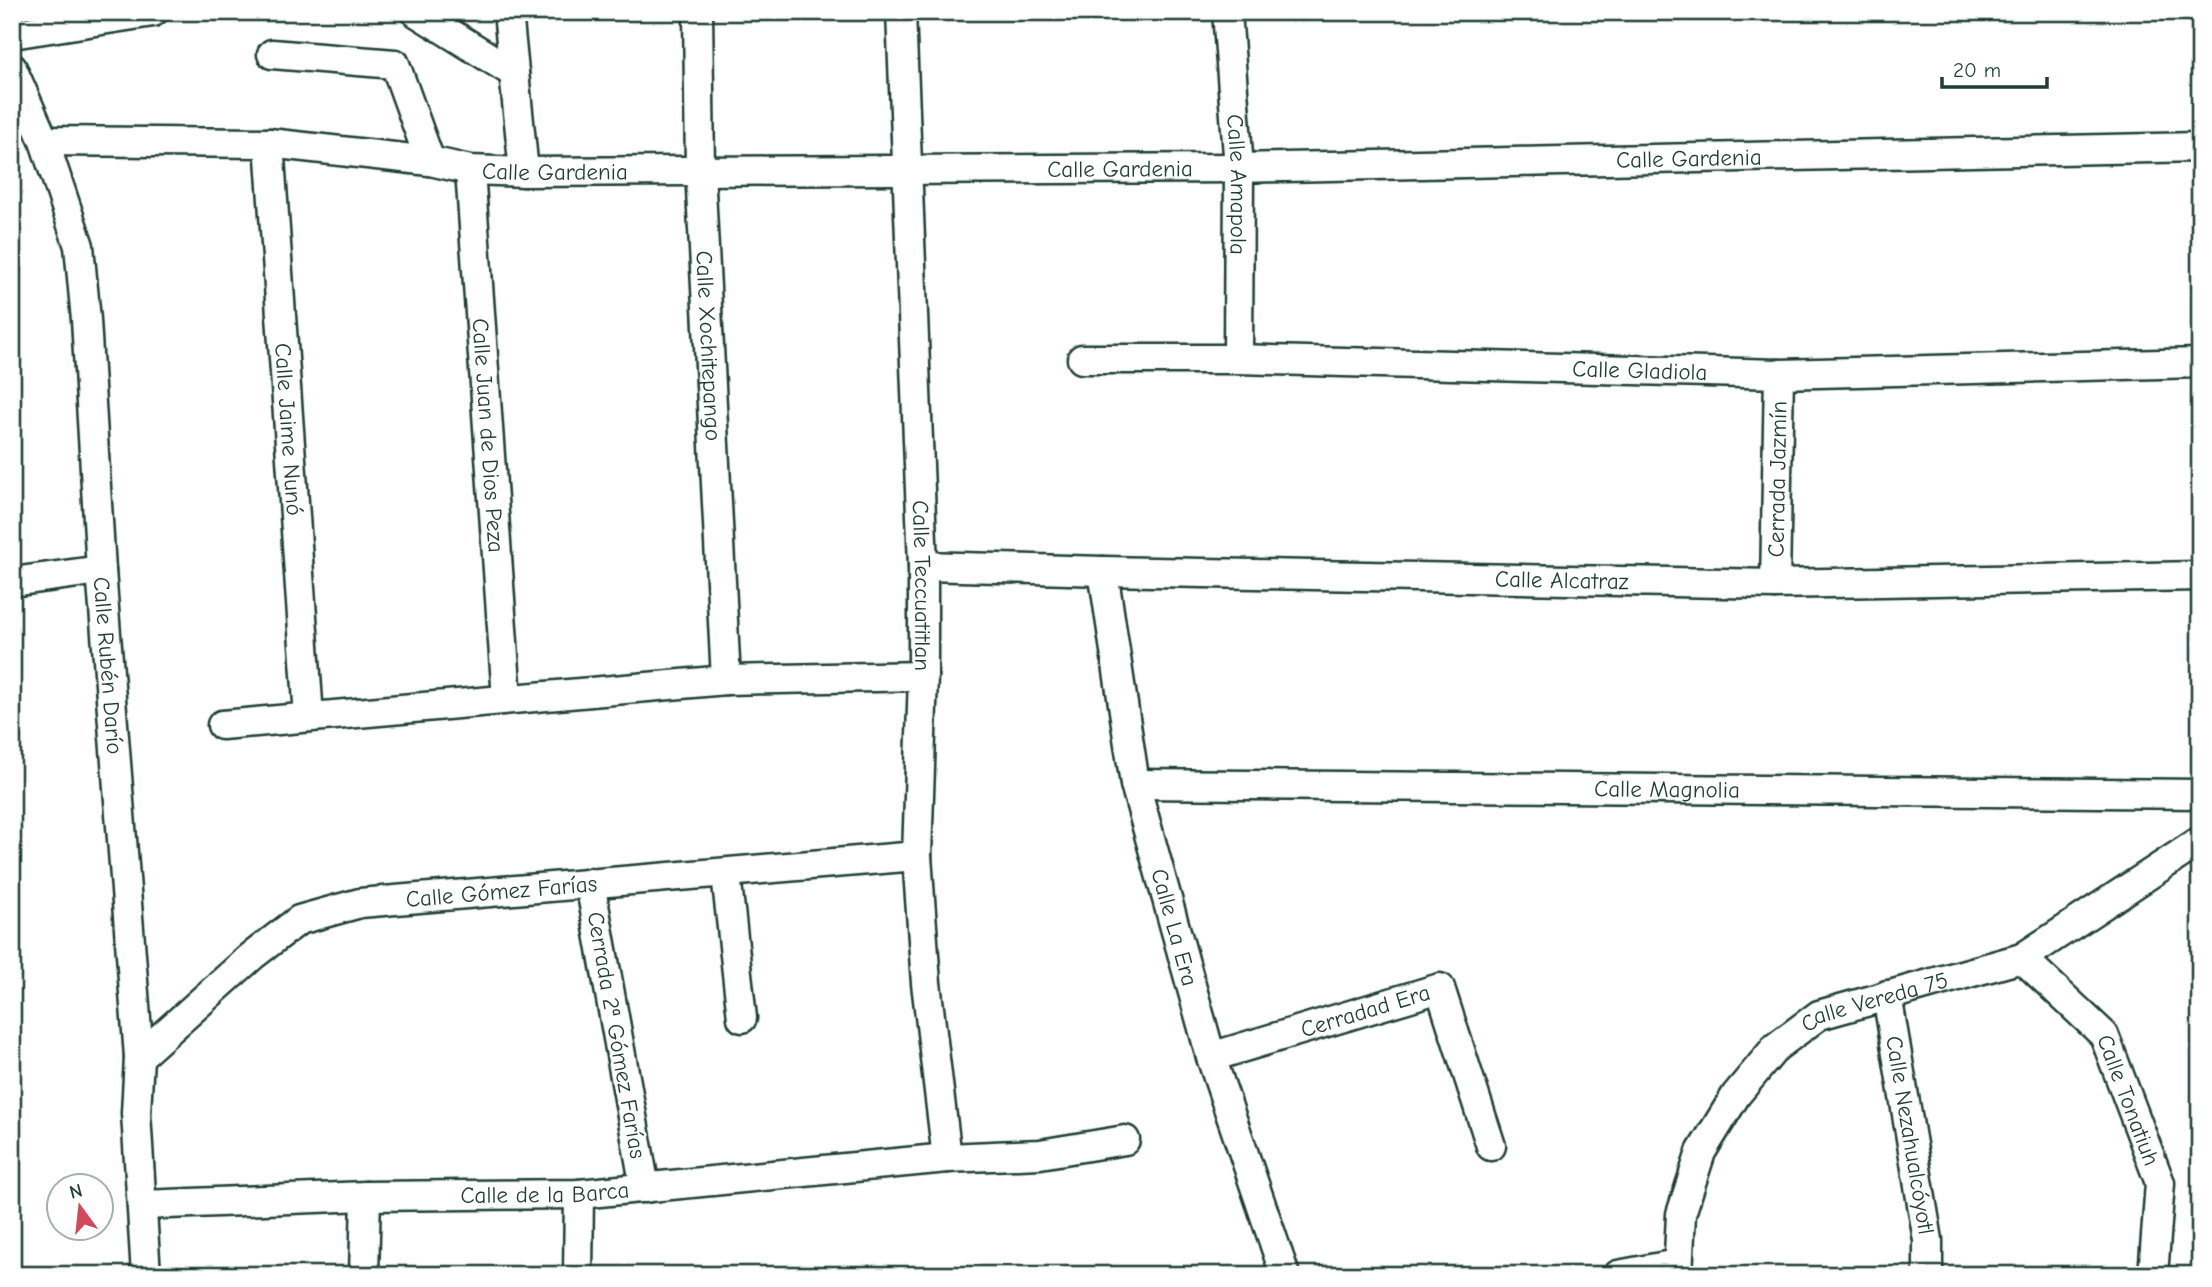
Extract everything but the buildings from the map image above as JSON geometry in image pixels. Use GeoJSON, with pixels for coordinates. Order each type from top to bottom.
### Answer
{"type":"FeatureCollection","features":[{"type":"Feature","properties":{"kind":"street"},"geometry":{"type":"LineString","coordinates":[[12,34],[153,12]]}},
{"type":"Feature","properties":{"kind":"street"},"geometry":{"type":"LineString","coordinates":[[416,12],[514,73]]}},
{"type":"Feature","properties":{"kind":"street"},"geometry":{"type":"LineString","coordinates":[[508,12],[524,172]]}},
{"type":"Feature","properties":{"kind":"street","name":"Calle Xochitepango"},"geometry":{"type":"LineString","coordinates":[[698,12],[700,170],[726,680]]}},
{"type":"Feature","properties":{"kind":"street","name":"Calle Teccuatitlan"},"geometry":{"type":"LineString","coordinates":[[901,12],[923,566],[923,676],[916,856],[926,983],[947,1158]]}},
{"type":"Feature","properties":{"kind":"street","name":"Calle Amapola"},"geometry":{"type":"LineString","coordinates":[[1227,12],[1239,167],[1238,359]]}},
{"type":"Feature","properties":{"kind":"street"},"geometry":{"type":"LineString","coordinates":[[272,54],[395,64],[430,161]]}},
{"type":"Feature","properties":{"kind":"street","name":"Calle Rubén Darío"},"geometry":{"type":"LineString","coordinates":[[12,68],[44,141],[79,246],[139,1057],[136,1113],[146,1275]]}},
{"type":"Feature","properties":{"kind":"street","name":"Calle Gardenia"},"geometry":{"type":"LineString","coordinates":[[44,141],[269,143],[430,161],[470,170],[524,172],[1239,167],[2200,147]]}},
{"type":"Feature","properties":{"kind":"street","name":"Calle Jaime Nunó"},"geometry":{"type":"LineString","coordinates":[[269,143],[309,717]]}},
{"type":"Feature","properties":{"kind":"street","name":"Calle Juan de Dios Peza"},"geometry":{"type":"LineString","coordinates":[[470,170],[508,699]]}},
{"type":"Feature","properties":{"kind":"street","name":"Calle Gladiola"},"geometry":{"type":"LineString","coordinates":[[1082,359],[1238,359],[1779,374],[2200,363]]}},
{"type":"Feature","properties":{"kind":"street","name":"Cerrada Jazmín"},"geometry":{"type":"LineString","coordinates":[[1775,584],[1779,374]]}},
{"type":"Feature","properties":{"kind":"street","name":"Calle Alcatraz"},"geometry":{"type":"LineString","coordinates":[[923,566],[1775,584],[2200,576]]}},
{"type":"Feature","properties":{"kind":"street"},"geometry":{"type":"LineString","coordinates":[[12,582],[101,569]]}},
{"type":"Feature","properties":{"kind":"street","name":"Calle La Era"},"geometry":{"type":"LineString","coordinates":[[1103,571],[1135,784],[1211,1057],[1285,1275]]}},
{"type":"Feature","properties":{"kind":"street"},"geometry":{"type":"LineString","coordinates":[[222,725],[726,680],[923,676]]}},
{"type":"Feature","properties":{"kind":"street","name":"Calle Magnolia"},"geometry":{"type":"LineString","coordinates":[[1135,784],[2200,794]]}},
{"type":"Feature","properties":{"kind":"street","name":"Calle Vereda 75"},"geometry":{"type":"LineString","coordinates":[[1678,1269],[1681,1214],[1701,1152],[1736,1095],[1776,1047],[1819,1015],[2022,958],[2199,845]]}},
{"type":"Feature","properties":{"kind":"street","name":"Calle Gómez Farías"},"geometry":{"type":"LineString","coordinates":[[139,1057],[253,956],[299,920],[360,903],[916,856]]}},
{"type":"Feature","properties":{"kind":"street"},"geometry":{"type":"LineString","coordinates":[[726,874],[742,1018]]}},
{"type":"Feature","properties":{"kind":"street","name":"Cerrada 2ª Gómez Farías"},"geometry":{"type":"LineString","coordinates":[[590,883],[645,1188]]}},
{"type":"Feature","properties":{"kind":"street","name":"Calle Tonatiuh"},"geometry":{"type":"LineString","coordinates":[[2022,958],[2104,1035],[2160,1183],[2153,1275]]}},
{"type":"Feature","properties":{"kind":"street","name":"Cerradad Era"},"geometry":{"type":"LineString","coordinates":[[1211,1057],[1440,988],[1491,1146]]}},
{"type":"Feature","properties":{"kind":"street","name":"Calle Nezahualcóyotl"},"geometry":{"type":"LineString","coordinates":[[1887,995],[1928,1240],[1928,1275]]}},
{"type":"Feature","properties":{"kind":"street","name":"Calle de la Barca"},"geometry":{"type":"LineString","coordinates":[[143,1205],[366,1196],[579,1194],[947,1158],[1040,1154],[1125,1140]]}},
{"type":"Feature","properties":{"kind":"street"},"geometry":{"type":"LineString","coordinates":[[578,1275],[579,1194]]}},
{"type":"Feature","properties":{"kind":"street"},"geometry":{"type":"LineString","coordinates":[[364,1275],[366,1196]]}},
{"type":"Feature","properties":{"kind":"street"},"geometry":{"type":"LineString","coordinates":[[1618,1275],[1678,1269]]}}]}
